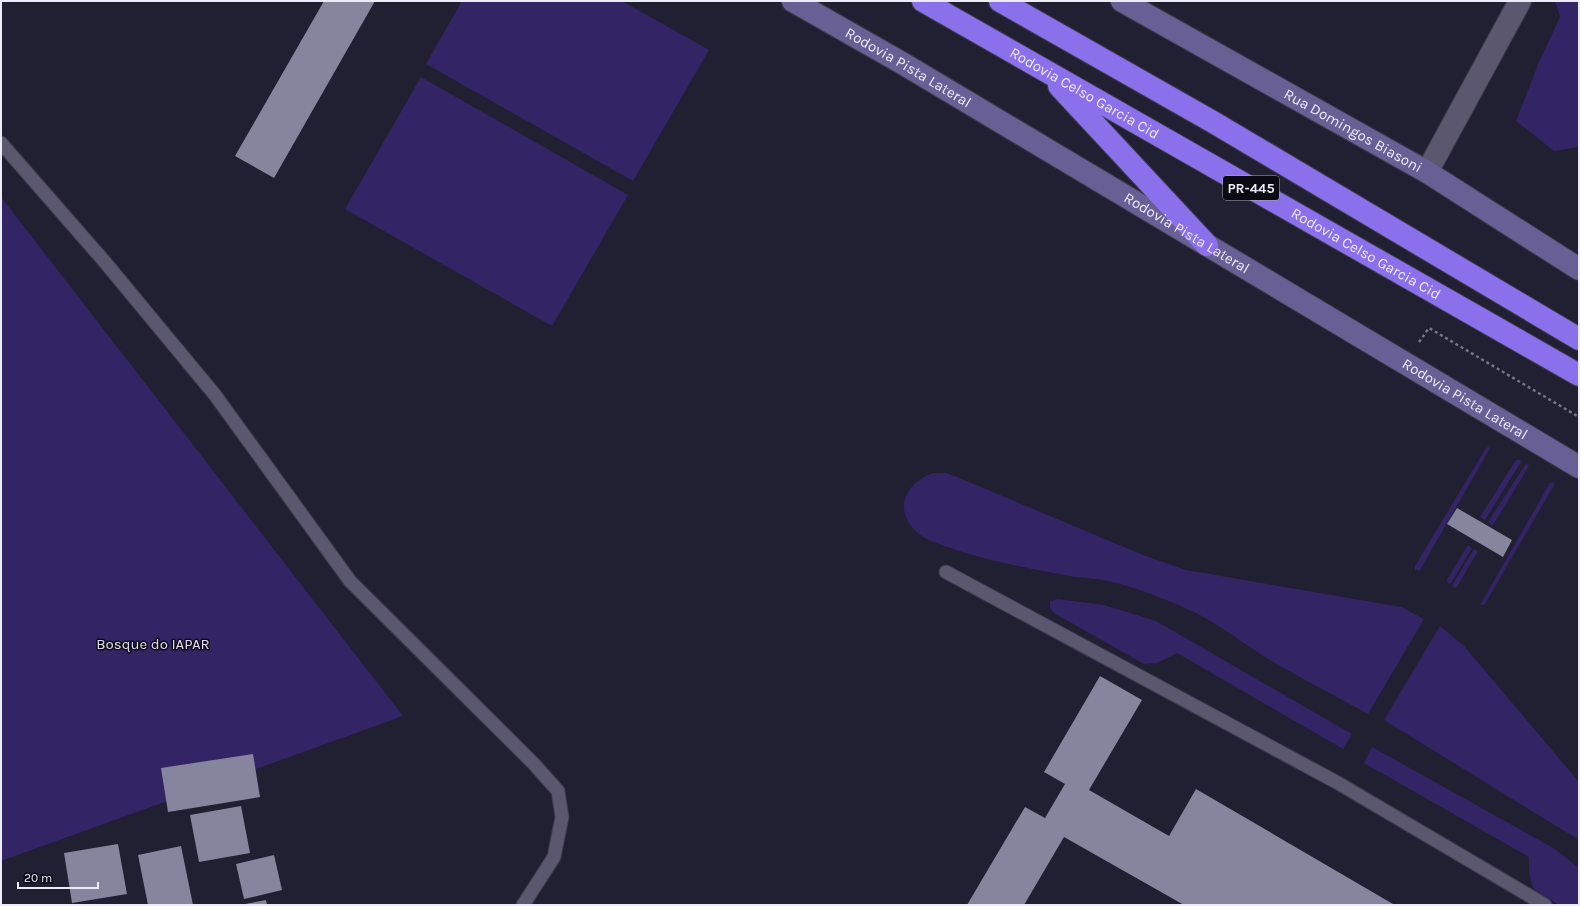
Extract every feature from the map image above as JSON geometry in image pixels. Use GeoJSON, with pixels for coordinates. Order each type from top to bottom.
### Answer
{"type":"FeatureCollection","features":[{"type":"Feature","properties":{"kind":"highway","name":"Rodovia Celso Garcia Cid"},"geometry":{"type":"LineString","coordinates":[[923,1],[1579,375]]}},
{"type":"Feature","properties":{"kind":"highway","name":"PR-445"},"geometry":{"type":"LineString","coordinates":[[1000,1],[1213,122],[1579,339]]}},
{"type":"Feature","properties":{"kind":"highway"},"geometry":{"type":"LineString","coordinates":[[1045,70],[1207,245]]}},
{"type":"Feature","properties":{"kind":"main road","name":"Rodovia Pista Lateral"},"geometry":{"type":"LineString","coordinates":[[793,1],[902,63],[1579,467]]}},
{"type":"Feature","properties":{"kind":"main road","name":"Rua Domingos Biasoni"},"geometry":{"type":"LineString","coordinates":[[1122,1],[1427,172],[1579,268]]}},
{"type":"Feature","properties":{"kind":"street"},"geometry":{"type":"LineString","coordinates":[[1427,172],[1520,1]]}},
{"type":"Feature","properties":{"kind":"lane"},"geometry":{"type":"LineString","coordinates":[[1,143],[104,261],[215,395],[350,581],[529,758],[558,791],[562,817],[554,857],[523,905]]}},
{"type":"Feature","properties":{"kind":"lane"},"geometry":{"type":"LineString","coordinates":[[946,572],[1338,783],[1545,905]]}},
{"type":"Feature","properties":{"kind":"path"},"geometry":{"type":"LineString","coordinates":[[1429,328],[1579,418]]}},
{"type":"Feature","properties":{"kind":"green space"},"geometry":{"type":"Polygon","coordinates":[[[462,1],[622,1],[709,50],[633,181],[426,64],[462,1]]]}},
{"type":"Feature","properties":{"kind":"green space"},"geometry":{"type":"Polygon","coordinates":[[[1555,1],[1579,1],[1579,147],[1554,151],[1516,121],[1539,62],[1560,17],[1555,1]]]}},
{"type":"Feature","properties":{"kind":"green space"},"geometry":{"type":"Polygon","coordinates":[[[421,77],[628,195],[552,326],[345,209],[421,77]]]}},
{"type":"Feature","properties":{"kind":"green space","name":"Bosque do IAPAR"},"geometry":{"type":"Polygon","coordinates":[[[1,197],[403,716],[1,861],[1,197]]]}},
{"type":"Feature","properties":{"kind":"green space"},"geometry":{"type":"Polygon","coordinates":[[[1488,447],[1490,448],[1489,450],[1420,570],[1415,570],[1415,566],[1488,447]]]}},
{"type":"Feature","properties":{"kind":"green space"},"geometry":{"type":"Polygon","coordinates":[[[1516,460],[1520,460],[1521,462],[1485,520],[1480,517],[1516,460]]]}},
{"type":"Feature","properties":{"kind":"green space"},"geometry":{"type":"Polygon","coordinates":[[[1527,464],[1529,466],[1493,525],[1488,522],[1525,465],[1527,464]]]}},
{"type":"Feature","properties":{"kind":"green space"},"geometry":{"type":"Polygon","coordinates":[[[933,473],[946,473],[957,477],[1143,555],[1186,570],[1401,607],[1424,619],[1368,714],[1270,660],[1206,618],[1164,599],[1108,581],[1069,576],[992,560],[962,552],[925,538],[910,525],[905,516],[905,498],[915,484],[933,473]]]}},
{"type":"Feature","properties":{"kind":"green space"},"geometry":{"type":"Polygon","coordinates":[[[1553,482],[1554,485],[1485,604],[1480,605],[1550,483],[1553,482]]]}},
{"type":"Feature","properties":{"kind":"green space"},"geometry":{"type":"Polygon","coordinates":[[[1468,545],[1472,548],[1451,583],[1448,584],[1447,580],[1468,545]]]}},
{"type":"Feature","properties":{"kind":"green space"},"geometry":{"type":"Polygon","coordinates":[[[1474,549],[1478,551],[1457,587],[1454,588],[1453,584],[1474,549]]]}},
{"type":"Feature","properties":{"kind":"green space"},"geometry":{"type":"Polygon","coordinates":[[[1058,599],[1104,605],[1156,621],[1352,734],[1343,749],[1177,653],[1157,663],[1144,664],[1054,613],[1050,608],[1050,601],[1058,599]]]}},
{"type":"Feature","properties":{"kind":"green space"},"geometry":{"type":"Polygon","coordinates":[[[1440,626],[1464,646],[1579,782],[1579,840],[1384,720],[1440,626]]]}},
{"type":"Feature","properties":{"kind":"green space"},"geometry":{"type":"Polygon","coordinates":[[[1372,747],[1555,849],[1579,868],[1579,905],[1559,905],[1534,889],[1529,870],[1529,857],[1364,763],[1372,747]]]}},
{"type":"Feature","properties":{"kind":"building"},"geometry":{"type":"Polygon","coordinates":[[[324,1],[375,1],[274,178],[235,156],[324,1]]]}},
{"type":"Feature","properties":{"kind":"building"},"geometry":{"type":"Polygon","coordinates":[[[1457,508],[1512,540],[1503,557],[1447,524],[1457,508]]]}},
{"type":"Feature","properties":{"kind":"building"},"geometry":{"type":"Polygon","coordinates":[[[1100,676],[1142,700],[1089,790],[1169,836],[1196,789],[1393,904],[1184,905],[1064,837],[1024,905],[967,905],[1025,807],[1045,818],[1065,784],[1044,772],[1100,676]]]}},
{"type":"Feature","properties":{"kind":"building"},"geometry":{"type":"Polygon","coordinates":[[[253,754],[260,797],[168,812],[161,768],[253,754]]]}},
{"type":"Feature","properties":{"kind":"building"},"geometry":{"type":"Polygon","coordinates":[[[241,806],[250,853],[199,862],[190,815],[241,806]]]}},
{"type":"Feature","properties":{"kind":"building"},"geometry":{"type":"Polygon","coordinates":[[[118,844],[127,894],[72,903],[64,853],[118,844]]]}},
{"type":"Feature","properties":{"kind":"building"},"geometry":{"type":"Polygon","coordinates":[[[181,846],[193,905],[148,905],[138,855],[181,846]]]}},
{"type":"Feature","properties":{"kind":"building"},"geometry":{"type":"Polygon","coordinates":[[[274,855],[282,890],[244,899],[236,864],[274,855]]]}},
{"type":"Feature","properties":{"kind":"building"},"geometry":{"type":"Polygon","coordinates":[[[266,900],[267,905],[245,905],[245,904],[266,900]]]}}]}
